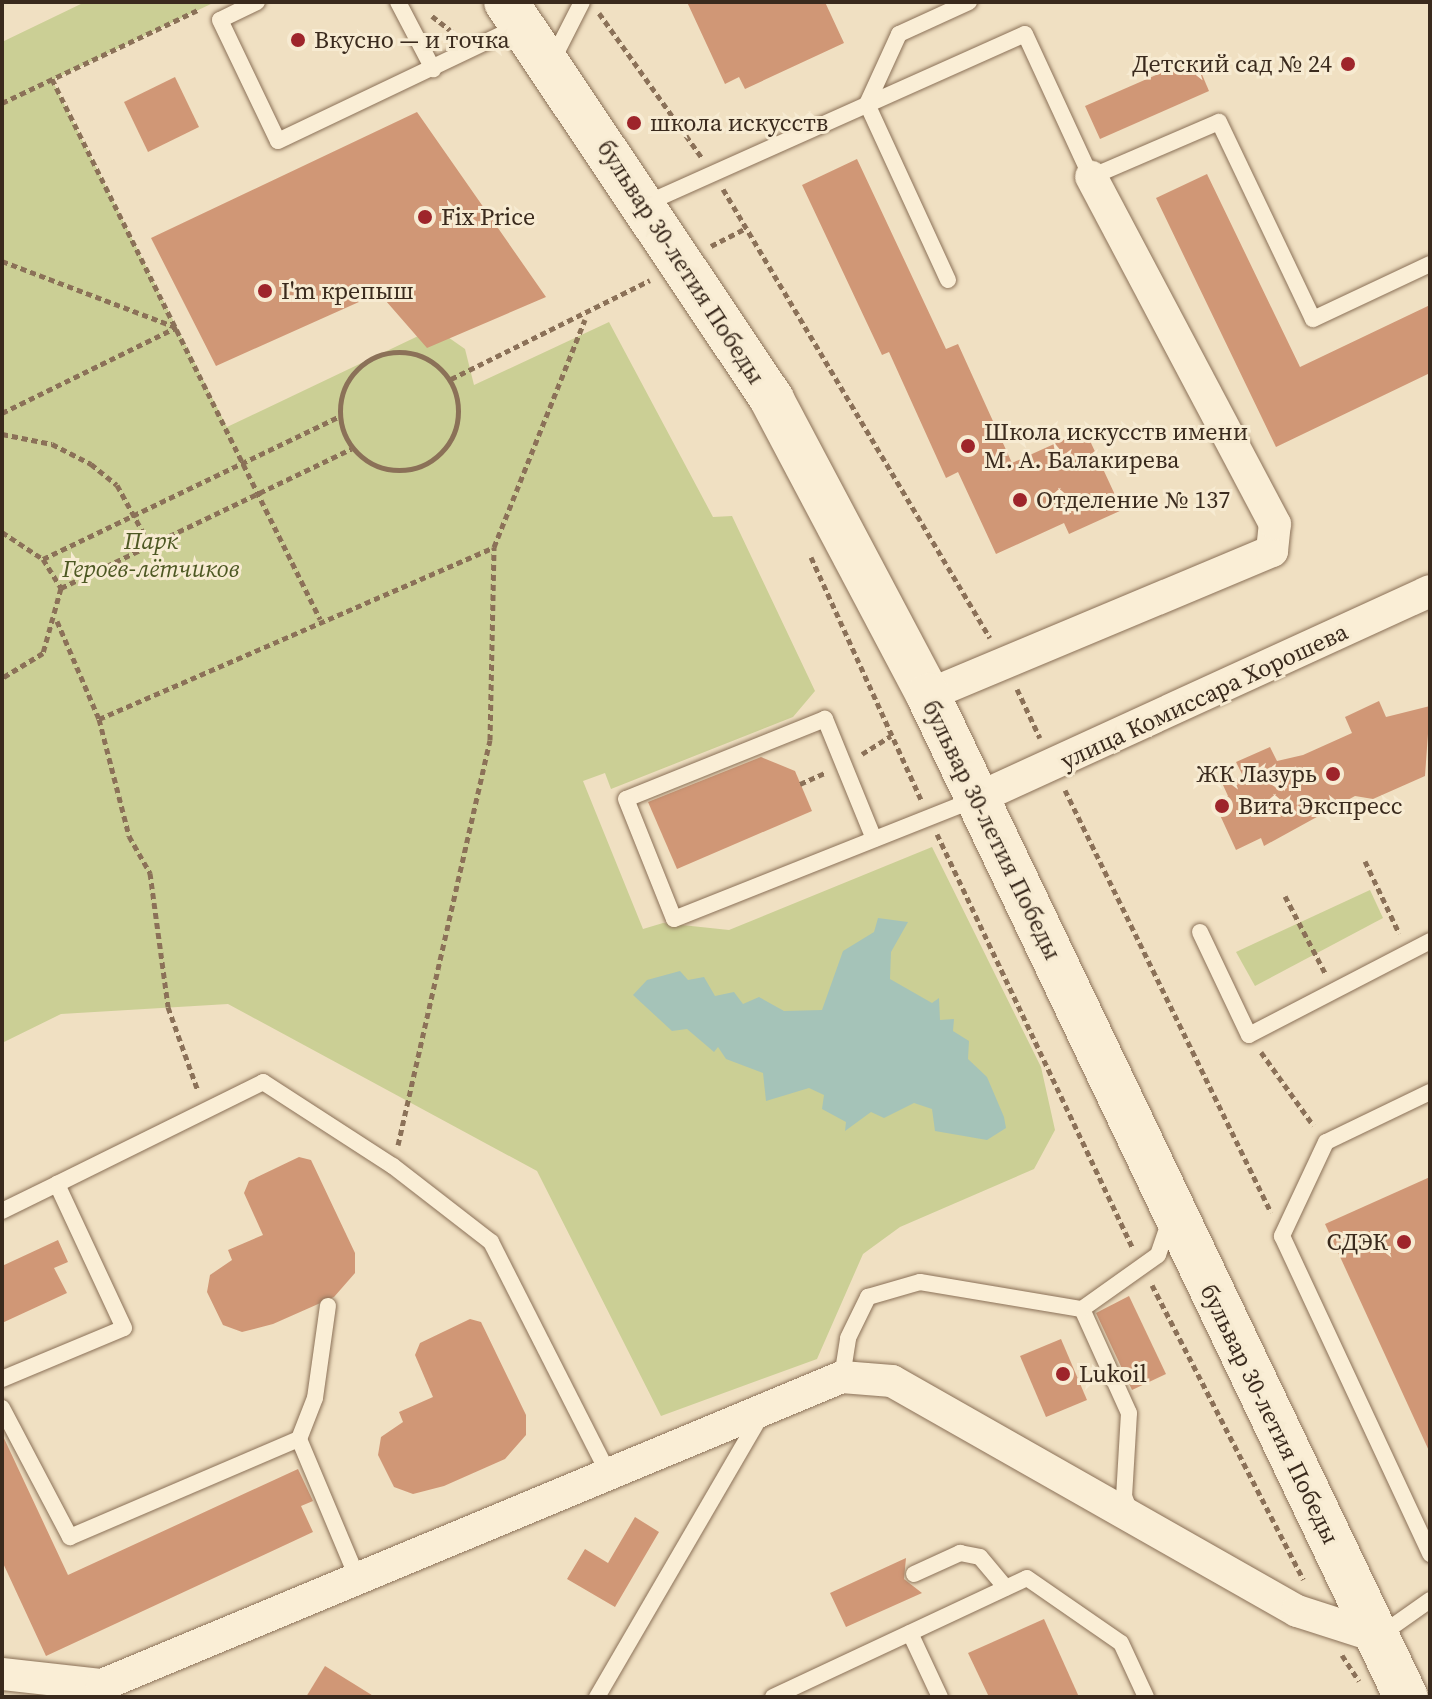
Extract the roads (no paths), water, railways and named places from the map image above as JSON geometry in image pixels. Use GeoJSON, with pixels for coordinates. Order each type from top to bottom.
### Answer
{"type":"FeatureCollection","features":[{"type":"Feature","properties":{"kind":"main road","name":"бульвар 30-летия Победы"},"geometry":{"type":"LineString","coordinates":[[514,13],[645,204],[772,400],[928,695],[1391,1666]]}},
{"type":"Feature","properties":{"kind":"street"},"geometry":{"type":"LineString","coordinates":[[928,695],[1272,551],[1275,524],[1091,177]]}},
{"type":"Feature","properties":{"kind":"street","name":"улица Комиссара Хорошева"},"geometry":{"type":"LineString","coordinates":[[978,798],[1430,591]]}},
{"type":"Feature","properties":{"kind":"street"},"geometry":{"type":"LineString","coordinates":[[2,1674],[102,1685],[609,1475],[767,1405],[842,1377],[892,1381],[1134,1521],[1323,1619],[1391,1666]]}},
{"type":"Feature","properties":{"kind":"lane"},"geometry":{"type":"LineString","coordinates":[[257,2],[220,20],[278,141],[475,49],[514,13]]}},
{"type":"Feature","properties":{"kind":"lane"},"geometry":{"type":"LineString","coordinates":[[398,2],[433,69]]}},
{"type":"Feature","properties":{"kind":"lane"},"geometry":{"type":"LineString","coordinates":[[550,65],[582,2]]}},
{"type":"Feature","properties":{"kind":"lane"},"geometry":{"type":"LineString","coordinates":[[948,280],[867,104],[899,34],[969,2]]}},
{"type":"Feature","properties":{"kind":"lane"},"geometry":{"type":"LineString","coordinates":[[645,204],[1025,34],[1091,177],[1219,122],[1313,319],[1430,264]]}},
{"type":"Feature","properties":{"kind":"lane"},"geometry":{"type":"LineString","coordinates":[[874,839],[825,719],[626,799],[674,919],[978,798]]}},
{"type":"Feature","properties":{"kind":"lane"},"geometry":{"type":"LineString","coordinates":[[1200,932],[1249,1035],[1430,941]]}},
{"type":"Feature","properties":{"kind":"lane"},"geometry":{"type":"LineString","coordinates":[[2,1211],[263,1082],[393,1166],[491,1242],[609,1475]]}},
{"type":"Feature","properties":{"kind":"lane"},"geometry":{"type":"LineString","coordinates":[[1430,1092],[1326,1142],[1282,1236],[1430,1554]]}},
{"type":"Feature","properties":{"kind":"lane"},"geometry":{"type":"LineString","coordinates":[[2,1379],[124,1328],[57,1184]]}},
{"type":"Feature","properties":{"kind":"lane"},"geometry":{"type":"LineString","coordinates":[[842,1377],[855,1318],[868,1297],[890,1287],[920,1282],[1082,1309],[1143,1269],[1158,1255],[1173,1212]]}},
{"type":"Feature","properties":{"kind":"lane"},"geometry":{"type":"LineString","coordinates":[[328,1306],[315,1398],[299,1439],[357,1577]]}},
{"type":"Feature","properties":{"kind":"lane"},"geometry":{"type":"LineString","coordinates":[[1082,1309],[1129,1413],[1124,1496],[1134,1521]]}},
{"type":"Feature","properties":{"kind":"lane"},"geometry":{"type":"LineString","coordinates":[[597,1697],[767,1405]]}},
{"type":"Feature","properties":{"kind":"lane"},"geometry":{"type":"LineString","coordinates":[[2,1408],[70,1537],[299,1439]]}},
{"type":"Feature","properties":{"kind":"lane"},"geometry":{"type":"LineString","coordinates":[[914,1574],[960,1553],[980,1557],[1006,1588]]}},
{"type":"Feature","properties":{"kind":"lane"},"geometry":{"type":"LineString","coordinates":[[780,1696],[1027,1578],[1121,1643],[1146,1697]]}},
{"type":"Feature","properties":{"kind":"lane"},"geometry":{"type":"LineString","coordinates":[[1391,1666],[1430,1600]]}},
{"type":"Feature","properties":{"kind":"lane"},"geometry":{"type":"LineString","coordinates":[[910,1633],[940,1697]]}},
{"type":"Feature","properties":{"kind":"water"},"geometry":{"type":"Polygon","coordinates":[[[878,918],[908,922],[891,952],[890,979],[932,1003],[939,998],[940,1020],[954,1019],[953,1031],[969,1041],[968,1059],[987,1077],[1006,1128],[987,1140],[935,1131],[932,1109],[914,1103],[884,1118],[871,1112],[845,1131],[846,1122],[822,1109],[824,1095],[809,1088],[766,1101],[763,1073],[726,1059],[718,1047],[714,1052],[687,1029],[672,1031],[633,995],[647,980],[680,971],[688,980],[704,977],[715,996],[734,992],[743,1004],[759,997],[784,1011],[822,1010],[843,951],[874,932],[878,918]]]}},
{"type":"Feature","properties":{"kind":"place","name":"Вкусно — и точка"},"geometry":{"type":"Point","coordinates":[298,40]}},
{"type":"Feature","properties":{"kind":"place","name":"Детский сад № 24"},"geometry":{"type":"Point","coordinates":[1348,64]}},
{"type":"Feature","properties":{"kind":"place","name":"школа искусств"},"geometry":{"type":"Point","coordinates":[634,123]}},
{"type":"Feature","properties":{"kind":"place","name":"Fix Price"},"geometry":{"type":"Point","coordinates":[425,217]}},
{"type":"Feature","properties":{"kind":"place","name":"I'm крепыш"},"geometry":{"type":"Point","coordinates":[265,291]}},
{"type":"Feature","properties":{"kind":"place","name":"Школа искусств имени М. А. Балакирева"},"geometry":{"type":"Point","coordinates":[968,446]}},
{"type":"Feature","properties":{"kind":"place","name":"Отделение № 137"},"geometry":{"type":"Point","coordinates":[1020,500]}},
{"type":"Feature","properties":{"kind":"place","name":"ЖК Лазурь"},"geometry":{"type":"Point","coordinates":[1333,774]}},
{"type":"Feature","properties":{"kind":"place","name":"Вита Экспресс"},"geometry":{"type":"Point","coordinates":[1222,806]}},
{"type":"Feature","properties":{"kind":"place","name":"СДЭК"},"geometry":{"type":"Point","coordinates":[1404,1242]}},
{"type":"Feature","properties":{"kind":"place","name":"Lukoil"},"geometry":{"type":"Point","coordinates":[1063,1374]}},
{"type":"Feature","properties":{"kind":"park label","name":"Парк Героев-лётчиков"},"geometry":{"type":"Point","coordinates":[151,555]}}]}
